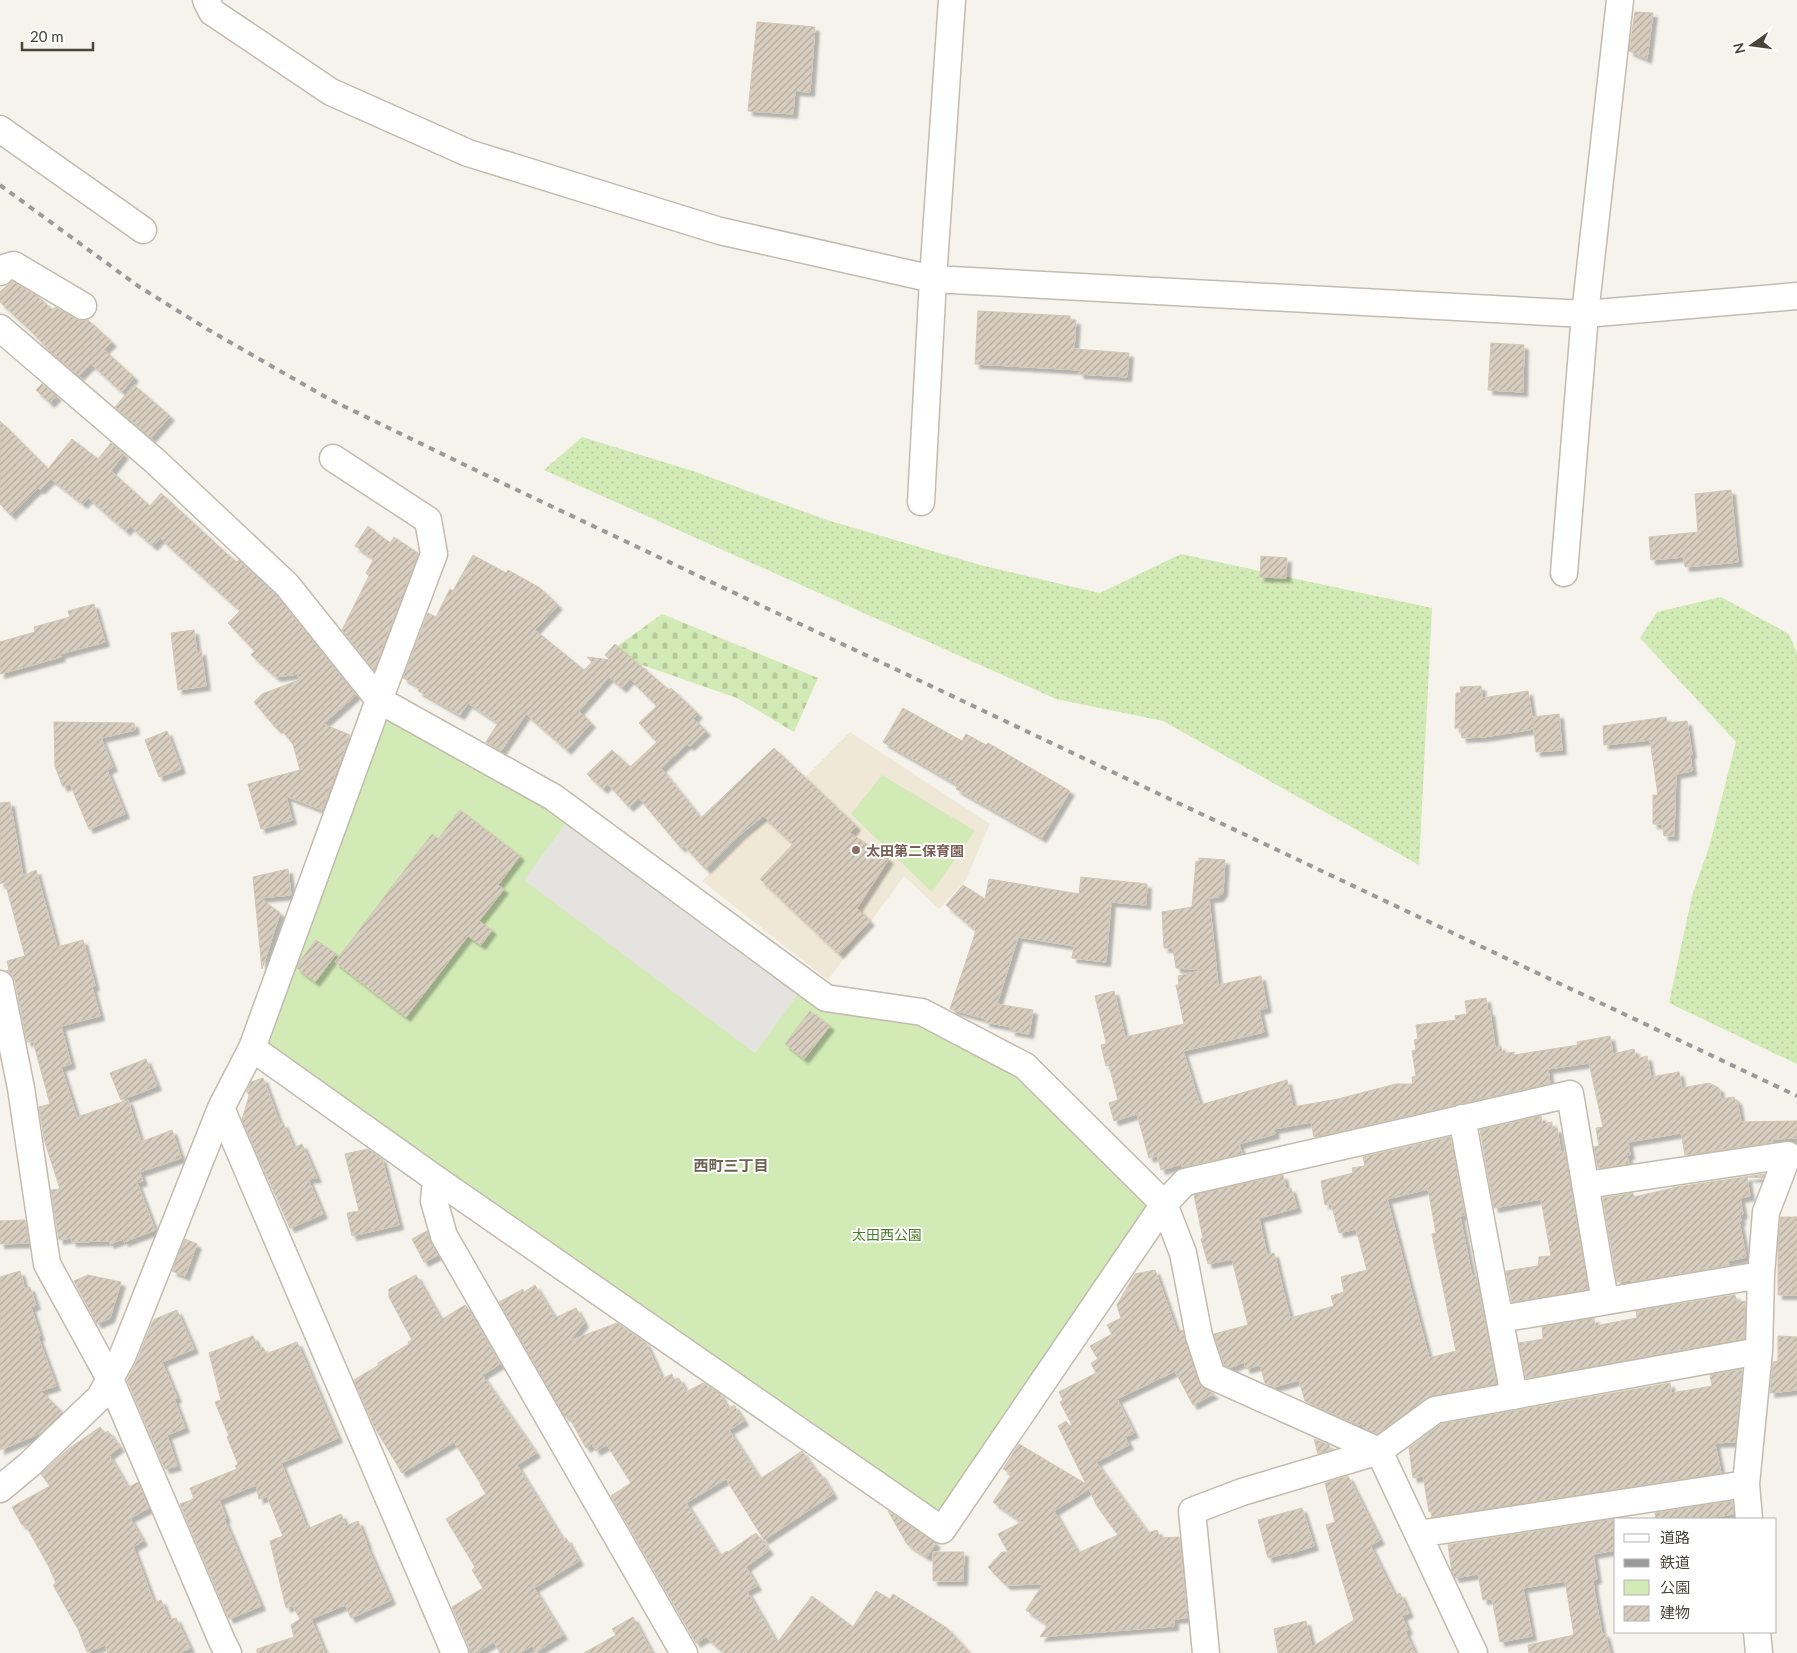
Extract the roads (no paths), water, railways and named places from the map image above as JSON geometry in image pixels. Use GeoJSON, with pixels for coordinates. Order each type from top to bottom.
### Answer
{"type":"FeatureCollection","features":[{"type":"Feature","properties":{"kind":"street"},"geometry":{"type":"LineString","coordinates":[[206,0],[212,12],[330,92],[468,153],[720,231],[933,280],[1585,314],[1797,296]]}},
{"type":"Feature","properties":{"kind":"street"},"geometry":{"type":"LineString","coordinates":[[921,502],[933,280],[952,0]]}},
{"type":"Feature","properties":{"kind":"street"},"geometry":{"type":"LineString","coordinates":[[1564,573],[1585,314],[1620,0]]}},
{"type":"Feature","properties":{"kind":"street"},"geometry":{"type":"LineString","coordinates":[[0,129],[143,230]]}},
{"type":"Feature","properties":{"kind":"street"},"geometry":{"type":"LineString","coordinates":[[0,272],[4,268],[14,265],[83,306]]}},
{"type":"Feature","properties":{"kind":"street"},"geometry":{"type":"LineString","coordinates":[[0,328],[155,461],[288,585],[379,700],[553,797],[826,998],[922,1012],[1025,1066],[1164,1204],[1183,1253],[1200,1336],[1212,1376],[1379,1451],[1474,1653]]}},
{"type":"Feature","properties":{"kind":"street"},"geometry":{"type":"LineString","coordinates":[[0,1489],[30,1464],[100,1397],[122,1357],[221,1108],[252,1048],[434,554],[428,520],[333,458]]}},
{"type":"Feature","properties":{"kind":"street"},"geometry":{"type":"LineString","coordinates":[[0,984],[21,1088],[47,1264],[110,1379],[228,1653]]}},
{"type":"Feature","properties":{"kind":"street"},"geometry":{"type":"LineString","coordinates":[[252,1048],[436,1179],[942,1530],[1164,1204],[1185,1182],[1570,1094],[1605,1301]]}},
{"type":"Feature","properties":{"kind":"street"},"geometry":{"type":"LineString","coordinates":[[221,1108],[455,1653]]}},
{"type":"Feature","properties":{"kind":"street"},"geometry":{"type":"LineString","coordinates":[[1462,1118],[1514,1396]]}},
{"type":"Feature","properties":{"kind":"street"},"geometry":{"type":"LineString","coordinates":[[1586,1185],[1788,1155],[1766,1212],[1760,1350],[1746,1484],[1749,1518]]}},
{"type":"Feature","properties":{"kind":"street"},"geometry":{"type":"LineString","coordinates":[[436,1179],[434,1201],[444,1236],[684,1653]]}},
{"type":"Feature","properties":{"kind":"street"},"geometry":{"type":"LineString","coordinates":[[1500,1319],[1762,1275]]}},
{"type":"Feature","properties":{"kind":"street"},"geometry":{"type":"LineString","coordinates":[[1206,1653],[1192,1511],[1242,1492],[1379,1451],[1435,1410],[1760,1350]]}},
{"type":"Feature","properties":{"kind":"street"},"geometry":{"type":"LineString","coordinates":[[1418,1534],[1746,1484]]}},
{"type":"Feature","properties":{"kind":"street"},"geometry":{"type":"LineString","coordinates":[[1757,1633],[1759,1653]]}},
{"type":"Feature","properties":{"kind":"railway"},"geometry":{"type":"LineString","coordinates":[[0,185],[138,286],[207,329],[329,399],[498,481],[1797,1096]]}},
{"type":"Feature","properties":{"kind":"place","name":"太田第二保育園"},"geometry":{"type":"Point","coordinates":[856,850]}},
{"type":"Feature","properties":{"kind":"district","name":"西町三丁目"},"geometry":{"type":"Point","coordinates":[731,1165]}},
{"type":"Feature","properties":{"kind":"park label","name":"太田西公園"},"geometry":{"type":"Point","coordinates":[887,1234]}}]}
